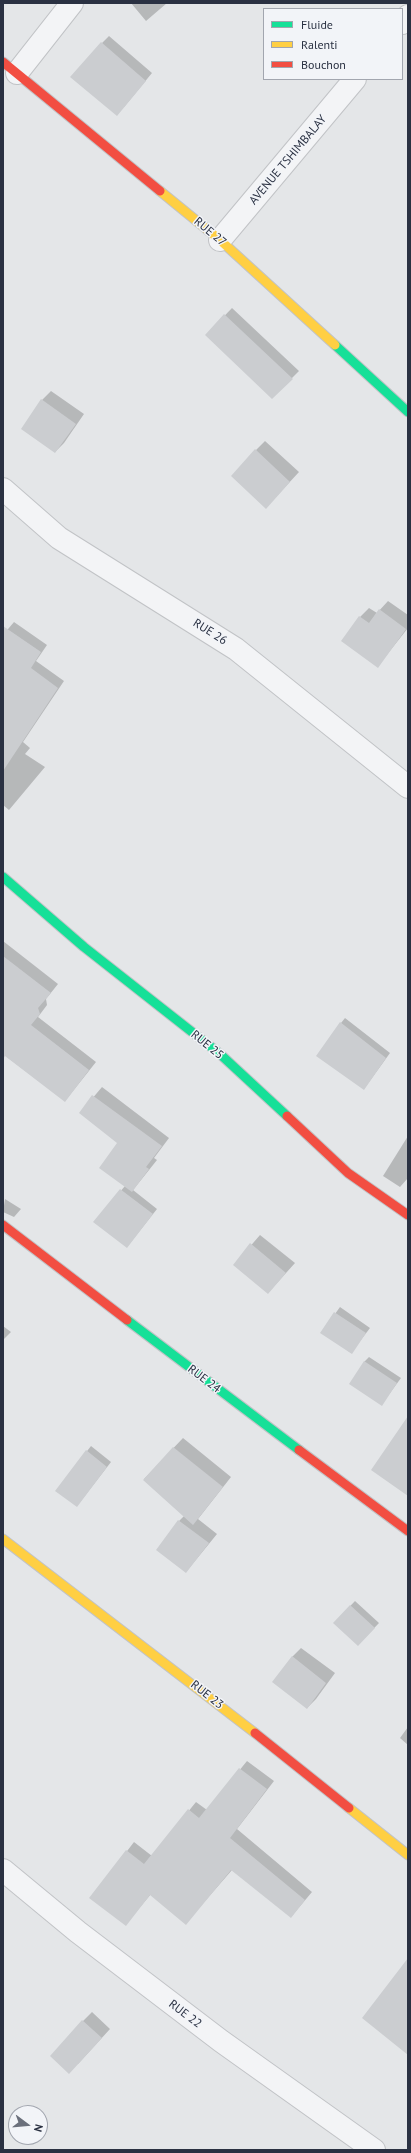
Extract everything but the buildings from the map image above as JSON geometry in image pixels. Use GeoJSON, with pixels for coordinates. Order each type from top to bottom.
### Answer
{"type":"FeatureCollection","features":[{"type":"Feature","properties":{"kind":"street"},"geometry":{"type":"LineString","coordinates":[[10,67],[72,3]]}},
{"type":"Feature","properties":{"kind":"street","name":"RUE 27"},"geometry":{"type":"LineString","coordinates":[[10,67],[220,240],[408,412]]}},
{"type":"Feature","properties":{"kind":"street","name":"AVENUE TSHIMBALAY"},"geometry":{"type":"LineString","coordinates":[[220,240],[354,80]]}},
{"type":"Feature","properties":{"kind":"street","name":"RUE 26"},"geometry":{"type":"LineString","coordinates":[[3,488],[60,538],[236,649],[408,787]]}},
{"type":"Feature","properties":{"kind":"street","name":"RUE 25"},"geometry":{"type":"LineString","coordinates":[[3,877],[84,947],[220,1054],[348,1173],[408,1215]]}},
{"type":"Feature","properties":{"kind":"street","name":"RUE 24"},"geometry":{"type":"LineString","coordinates":[[3,1224],[242,1408],[408,1531]]}},
{"type":"Feature","properties":{"kind":"street","name":"RUE 23"},"geometry":{"type":"LineString","coordinates":[[3,1539],[218,1703],[408,1855]]}},
{"type":"Feature","properties":{"kind":"street","name":"RUE 22"},"geometry":{"type":"LineString","coordinates":[[3,1870],[78,1932],[221,2041],[374,2150]]}},
{"type":"Feature","properties":{"kind":"traffic: fast"},"geometry":{"type":"LineString","coordinates":[[335,345],[408,412]]}},
{"type":"Feature","properties":{"kind":"traffic: fast"},"geometry":{"type":"LineString","coordinates":[[3,877],[84,947],[220,1054],[287,1116]]}},
{"type":"Feature","properties":{"kind":"traffic: fast"},"geometry":{"type":"LineString","coordinates":[[127,1320],[299,1450]]}},
{"type":"Feature","properties":{"kind":"traffic: slow"},"geometry":{"type":"LineString","coordinates":[[160,191],[220,240],[335,345]]}},
{"type":"Feature","properties":{"kind":"traffic: slow"},"geometry":{"type":"LineString","coordinates":[[3,1539],[255,1733]]}},
{"type":"Feature","properties":{"kind":"traffic: slow"},"geometry":{"type":"LineString","coordinates":[[349,1808],[408,1855]]}},
{"type":"Feature","properties":{"kind":"traffic: jam"},"geometry":{"type":"LineString","coordinates":[[3,62],[160,191]]}},
{"type":"Feature","properties":{"kind":"traffic: jam"},"geometry":{"type":"LineString","coordinates":[[287,1116],[348,1173],[408,1215]]}},
{"type":"Feature","properties":{"kind":"traffic: jam"},"geometry":{"type":"LineString","coordinates":[[3,1225],[127,1320]]}},
{"type":"Feature","properties":{"kind":"traffic: jam"},"geometry":{"type":"LineString","coordinates":[[299,1450],[408,1531]]}},
{"type":"Feature","properties":{"kind":"traffic: jam"},"geometry":{"type":"LineString","coordinates":[[255,1733],[349,1808]]}}]}
